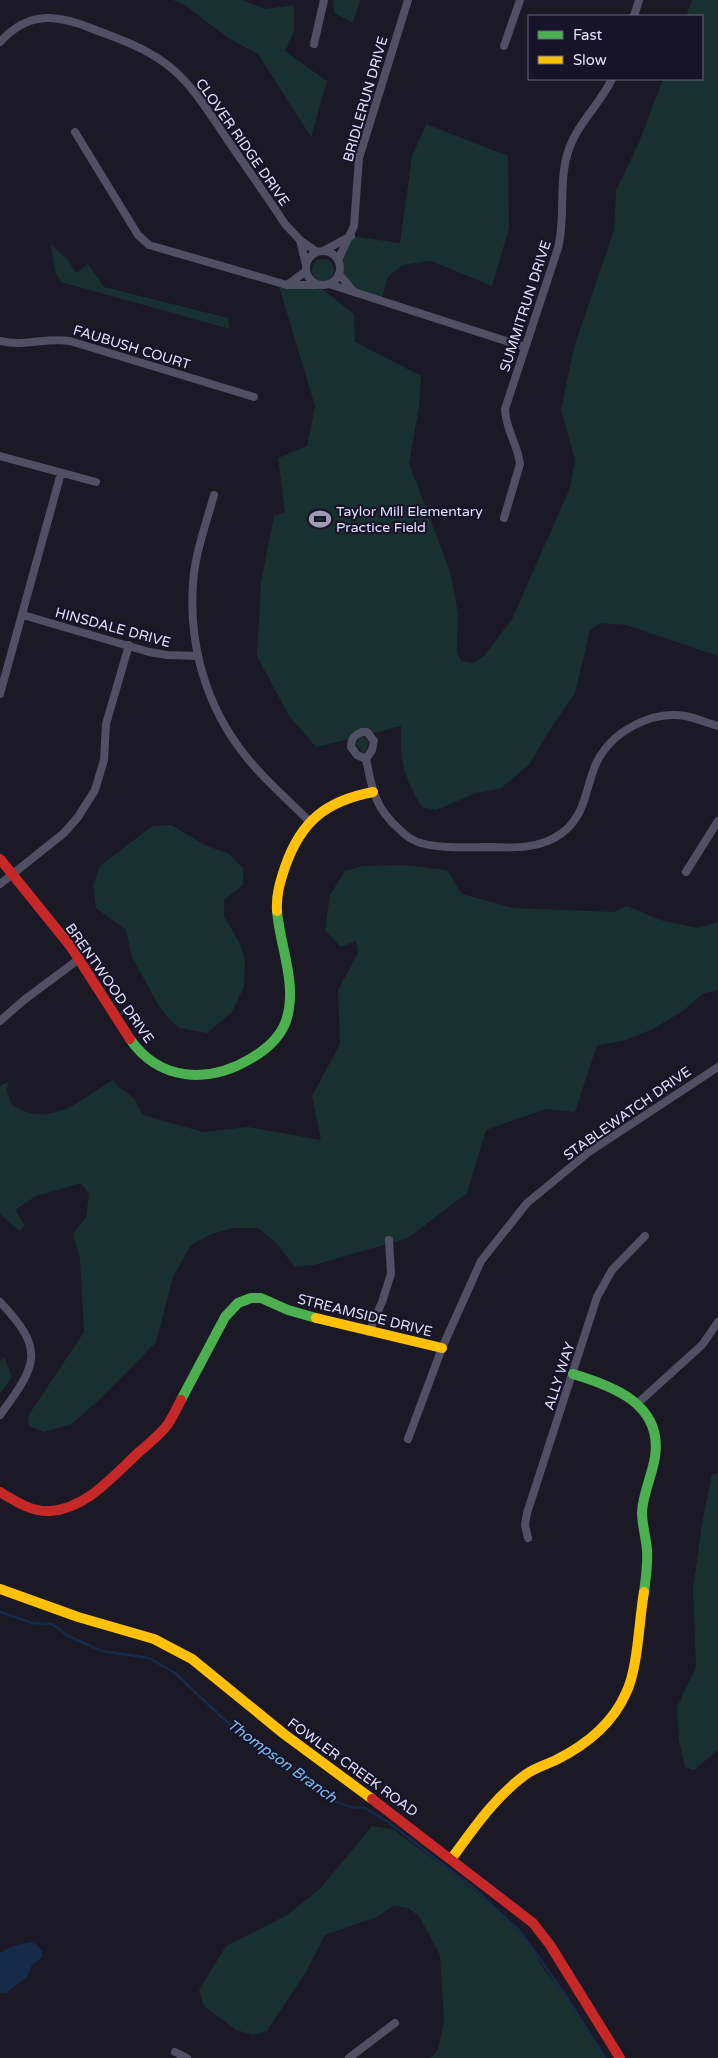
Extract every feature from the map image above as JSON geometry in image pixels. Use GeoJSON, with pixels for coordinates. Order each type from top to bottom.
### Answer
{"type":"FeatureCollection","features":[{"type":"Feature","properties":{"kind":"street"},"geometry":{"type":"LineString","coordinates":[[314,44],[324,0]]}},
{"type":"Feature","properties":{"kind":"street","name":"BRIDLERUN DRIVE"},"geometry":{"type":"LineString","coordinates":[[338,260],[351,236],[354,226],[359,158],[408,0]]}},
{"type":"Feature","properties":{"kind":"street"},"geometry":{"type":"LineString","coordinates":[[504,46],[520,0]]}},
{"type":"Feature","properties":{"kind":"street"},"geometry":{"type":"LineString","coordinates":[[634,15],[639,0]]}},
{"type":"Feature","properties":{"kind":"street","name":"CLOVER RIDGE DRIVE"},"geometry":{"type":"LineString","coordinates":[[0,42],[14,29],[33,20],[51,17],[64,18],[147,51],[179,75],[197,95],[285,224],[300,240],[320,251],[334,255],[338,260]]}},
{"type":"Feature","properties":{"kind":"street","name":"SUMMITRUN DRIVE"},"geometry":{"type":"LineString","coordinates":[[504,518],[520,464],[507,423],[505,409],[561,235],[562,177],[569,149],[611,80]]}},
{"type":"Feature","properties":{"kind":"street"},"geometry":{"type":"LineString","coordinates":[[75,132],[143,241],[150,245],[287,285],[329,284],[525,347]]}},
{"type":"Feature","properties":{"kind":"street"},"geometry":{"type":"LineString","coordinates":[[287,285],[306,268],[308,259],[351,236]]}},
{"type":"Feature","properties":{"kind":"street","name":"CLOVER RIDGE DRIVE"},"geometry":{"type":"LineString","coordinates":[[300,240],[308,277],[317,285]]}},
{"type":"Feature","properties":{"kind":"street"},"geometry":{"type":"LineString","coordinates":[[329,284],[339,274],[338,260]]}},
{"type":"Feature","properties":{"kind":"street"},"geometry":{"type":"LineString","coordinates":[[339,274],[354,292]]}},
{"type":"Feature","properties":{"kind":"street","name":"FAUBUSH COURT"},"geometry":{"type":"LineString","coordinates":[[0,341],[22,344],[53,340],[70,341],[254,397]]}},
{"type":"Feature","properties":{"kind":"street"},"geometry":{"type":"LineString","coordinates":[[0,456],[96,482]]}},
{"type":"Feature","properties":{"kind":"street"},"geometry":{"type":"LineString","coordinates":[[0,694],[61,473]]}},
{"type":"Feature","properties":{"kind":"street"},"geometry":{"type":"LineString","coordinates":[[214,495],[194,572],[192,602],[198,656],[215,706],[239,747],[252,764],[309,821]]}},
{"type":"Feature","properties":{"kind":"street","name":"HINSDALE DRIVE"},"geometry":{"type":"LineString","coordinates":[[23,615],[167,655],[198,656]]}},
{"type":"Feature","properties":{"kind":"street"},"geometry":{"type":"LineString","coordinates":[[0,884],[64,833],[78,817],[95,790],[104,760],[106,724],[129,646]]}},
{"type":"Feature","properties":{"kind":"street"},"geometry":{"type":"LineString","coordinates":[[366,759],[373,792],[386,818],[406,836],[420,843],[439,846],[528,846],[555,838],[576,820],[584,804],[595,766],[608,746],[623,732],[647,720],[673,715],[686,716],[718,726]]}},
{"type":"Feature","properties":{"kind":"street","name":"BRENTWOOD DRIVE"},"geometry":{"type":"LineString","coordinates":[[0,859],[79,959],[130,1038],[146,1057],[169,1070],[201,1075],[223,1070],[257,1055],[268,1048],[281,1032],[289,1010],[288,982],[276,899],[291,850],[309,821],[327,806],[354,795],[373,792]]}},
{"type":"Feature","properties":{"kind":"street"},"geometry":{"type":"LineString","coordinates":[[686,872],[718,821]]}},
{"type":"Feature","properties":{"kind":"street"},"geometry":{"type":"LineString","coordinates":[[0,1021],[24,1000],[79,959]]}},
{"type":"Feature","properties":{"kind":"street","name":"STABLEWATCH DRIVE"},"geometry":{"type":"LineString","coordinates":[[408,1439],[442,1348],[481,1261],[527,1203],[589,1152],[718,1067]]}},
{"type":"Feature","properties":{"kind":"street","name":"ALLY WAY"},"geometry":{"type":"LineString","coordinates":[[528,1538],[525,1525],[527,1513],[597,1297],[603,1285],[624,1257],[645,1236]]}},
{"type":"Feature","properties":{"kind":"street"},"geometry":{"type":"LineString","coordinates":[[369,1332],[382,1302],[391,1274],[389,1240]]}},
{"type":"Feature","properties":{"kind":"street","name":"STREAMSIDE DRIVE"},"geometry":{"type":"LineString","coordinates":[[0,1492],[26,1507],[42,1510],[67,1508],[90,1497],[168,1424],[225,1317],[235,1305],[244,1300],[263,1298],[289,1310],[369,1332],[442,1348]]}},
{"type":"Feature","properties":{"kind":"street"},"geometry":{"type":"LineString","coordinates":[[0,1302],[25,1330],[29,1339],[31,1353],[30,1366],[23,1384],[0,1415]]}},
{"type":"Feature","properties":{"kind":"street"},"geometry":{"type":"LineString","coordinates":[[638,1403],[702,1345],[718,1322]]}},
{"type":"Feature","properties":{"kind":"street"},"geometry":{"type":"LineString","coordinates":[[452,1858],[497,1798],[528,1772],[568,1754],[591,1739],[612,1717],[629,1687],[648,1557],[642,1512],[644,1498],[654,1470],[656,1452],[651,1427],[638,1403],[606,1384],[573,1374]]}},
{"type":"Feature","properties":{"kind":"street","name":"FOWLER CREEK ROAD"},"geometry":{"type":"LineString","coordinates":[[0,1589],[78,1617],[154,1639],[176,1650],[208,1672],[313,1756],[389,1810],[533,1923],[550,1945],[620,2058]]}},
{"type":"Feature","properties":{"kind":"street"},"geometry":{"type":"LineString","coordinates":[[350,2058],[395,2023]]}},
{"type":"Feature","properties":{"kind":"street"},"geometry":{"type":"LineString","coordinates":[[174,2052],[186,2058]]}},
{"type":"Feature","properties":{"kind":"green space"},"geometry":{"type":"Polygon","coordinates":[[[173,0],[242,0],[265,9],[294,5],[294,31],[285,51],[327,81],[311,137],[258,54],[228,38],[186,6],[173,0]]]}},
{"type":"Feature","properties":{"kind":"green space"},"geometry":{"type":"Polygon","coordinates":[[[333,0],[360,0],[353,23],[334,13],[333,0]]]}},
{"type":"Feature","properties":{"kind":"green space"},"geometry":{"type":"Polygon","coordinates":[[[692,0],[718,0],[718,656],[626,625],[601,623],[590,630],[575,693],[529,765],[501,788],[474,794],[436,810],[422,807],[404,768],[401,749],[401,726],[363,736],[369,742],[364,754],[356,744],[361,736],[316,747],[289,716],[257,656],[261,582],[274,516],[285,512],[278,458],[307,446],[315,406],[278,283],[317,285],[354,314],[355,342],[421,376],[419,407],[409,464],[450,571],[458,613],[457,652],[461,661],[473,663],[484,656],[512,619],[570,488],[575,460],[561,410],[574,347],[614,230],[616,191],[640,140],[663,80],[703,80],[703,15],[686,15],[692,0]]]}},
{"type":"Feature","properties":{"kind":"green space"},"geometry":{"type":"Polygon","coordinates":[[[426,124],[508,156],[509,228],[492,286],[431,261],[402,265],[388,277],[381,301],[354,292],[339,274],[338,260],[351,236],[400,243],[412,156],[426,124]]]}},
{"type":"Feature","properties":{"kind":"green space"},"geometry":{"type":"Polygon","coordinates":[[[51,244],[68,260],[76,273],[88,264],[104,287],[228,318],[230,329],[61,282],[55,272],[51,244]]]}},
{"type":"Feature","properties":{"kind":"green space"},"geometry":{"type":"Polygon","coordinates":[[[323,259],[331,262],[334,270],[331,278],[323,281],[315,278],[312,270],[315,262],[323,259]]]}},
{"type":"Feature","properties":{"kind":"green space"},"geometry":{"type":"Polygon","coordinates":[[[171,825],[205,845],[229,854],[243,868],[243,885],[224,900],[224,916],[240,944],[245,961],[244,987],[232,1012],[207,1033],[179,1028],[168,1018],[159,1006],[132,957],[126,930],[96,908],[93,885],[100,866],[152,826],[171,825]]]}},
{"type":"Feature","properties":{"kind":"green space"},"geometry":{"type":"Polygon","coordinates":[[[405,865],[447,870],[462,894],[513,908],[613,912],[627,906],[660,920],[697,928],[718,922],[718,990],[702,994],[683,1011],[653,1029],[623,1041],[597,1045],[575,1112],[546,1109],[486,1130],[467,1193],[408,1238],[314,1265],[295,1267],[277,1244],[258,1228],[233,1228],[212,1234],[191,1245],[173,1277],[156,1342],[101,1398],[72,1424],[44,1432],[29,1426],[28,1416],[84,1332],[80,1259],[73,1234],[86,1217],[89,1194],[81,1183],[36,1196],[15,1210],[25,1226],[19,1231],[2,1216],[0,1213],[0,1086],[8,1082],[7,1092],[12,1105],[23,1111],[41,1114],[53,1113],[74,1105],[113,1080],[120,1088],[134,1098],[143,1115],[203,1132],[248,1127],[321,1140],[312,1096],[340,1044],[338,990],[358,953],[356,941],[341,947],[325,931],[330,895],[345,871],[363,866],[405,865]]]}},
{"type":"Feature","properties":{"kind":"green space"},"geometry":{"type":"Polygon","coordinates":[[[4,1357],[12,1377],[0,1393],[0,1361],[4,1357]]]}},
{"type":"Feature","properties":{"kind":"green space"},"geometry":{"type":"Polygon","coordinates":[[[718,1473],[718,1750],[694,1770],[685,1767],[679,1741],[677,1707],[696,1667],[693,1589],[702,1524],[712,1474],[718,1473]]]}},
{"type":"Feature","properties":{"kind":"green space"},"geometry":{"type":"Polygon","coordinates":[[[372,1826],[392,1829],[450,1871],[519,1928],[545,1971],[564,1993],[607,2058],[430,2058],[438,2050],[444,2021],[440,1955],[419,1916],[408,1908],[393,1906],[377,1917],[325,1935],[306,1972],[267,2031],[253,2035],[236,2030],[204,2006],[199,1990],[226,1946],[287,1915],[320,1889],[372,1826]]]}},
{"type":"Feature","properties":{"kind":"water"},"geometry":{"type":"Polygon","coordinates":[[[30,1942],[36,1944],[42,1951],[42,1957],[32,1965],[28,1976],[6,1993],[0,1993],[0,1953],[10,1947],[30,1942]]]}},
{"type":"Feature","properties":{"kind":"waterway","name":"Thompson Branch"},"geometry":{"type":"LineString","coordinates":[[0,1612],[32,1623],[52,1624],[68,1636],[102,1651],[149,1658],[175,1673],[229,1724],[239,1731],[254,1737],[269,1752],[324,1787],[333,1801],[351,1807],[365,1808],[388,1822],[476,1890],[522,1934],[564,1993],[605,2058]]}},
{"type":"Feature","properties":{"kind":"traffic: fast"},"geometry":{"type":"LineString","coordinates":[[130,1039],[142,1053],[155,1063],[185,1074],[201,1075],[234,1067],[266,1048],[280,1033],[286,1021],[289,1007],[289,980],[277,911]]}},
{"type":"Feature","properties":{"kind":"traffic: fast"},"geometry":{"type":"LineString","coordinates":[[181,1400],[225,1317],[238,1303],[251,1298],[261,1298],[288,1310],[316,1318]]}},
{"type":"Feature","properties":{"kind":"traffic: fast"},"geometry":{"type":"LineString","coordinates":[[573,1374],[604,1385],[632,1400],[651,1423],[655,1439],[655,1457],[642,1512],[647,1555],[644,1592]]}},
{"type":"Feature","properties":{"kind":"traffic: slow"},"geometry":{"type":"LineString","coordinates":[[277,911],[277,899],[285,867],[291,851],[307,825],[317,816],[342,801],[373,792]]}},
{"type":"Feature","properties":{"kind":"traffic: slow"},"geometry":{"type":"LineString","coordinates":[[316,1318],[442,1348]]}},
{"type":"Feature","properties":{"kind":"traffic: slow"},"geometry":{"type":"LineString","coordinates":[[0,1589],[78,1617],[154,1639],[192,1659],[284,1734],[372,1799]]}},
{"type":"Feature","properties":{"kind":"traffic: slow"},"geometry":{"type":"LineString","coordinates":[[452,1858],[468,1835],[514,1784],[532,1770],[578,1748],[597,1733],[613,1715],[630,1683],[638,1644],[644,1592]]}},
{"type":"Feature","properties":{"kind":"traffic: jam"},"geometry":{"type":"LineString","coordinates":[[0,859],[71,947],[130,1039]]}},
{"type":"Feature","properties":{"kind":"traffic: jam"},"geometry":{"type":"LineString","coordinates":[[0,1492],[24,1505],[43,1511],[63,1509],[87,1498],[109,1481],[158,1436],[168,1424],[181,1400]]}},
{"type":"Feature","properties":{"kind":"traffic: jam"},"geometry":{"type":"LineString","coordinates":[[372,1799],[533,1923],[550,1945],[620,2058]]}},
{"type":"Feature","properties":{"kind":"place","name":"Taylor Mill Elementary Practice Field"},"geometry":{"type":"Point","coordinates":[320,519]}}]}
